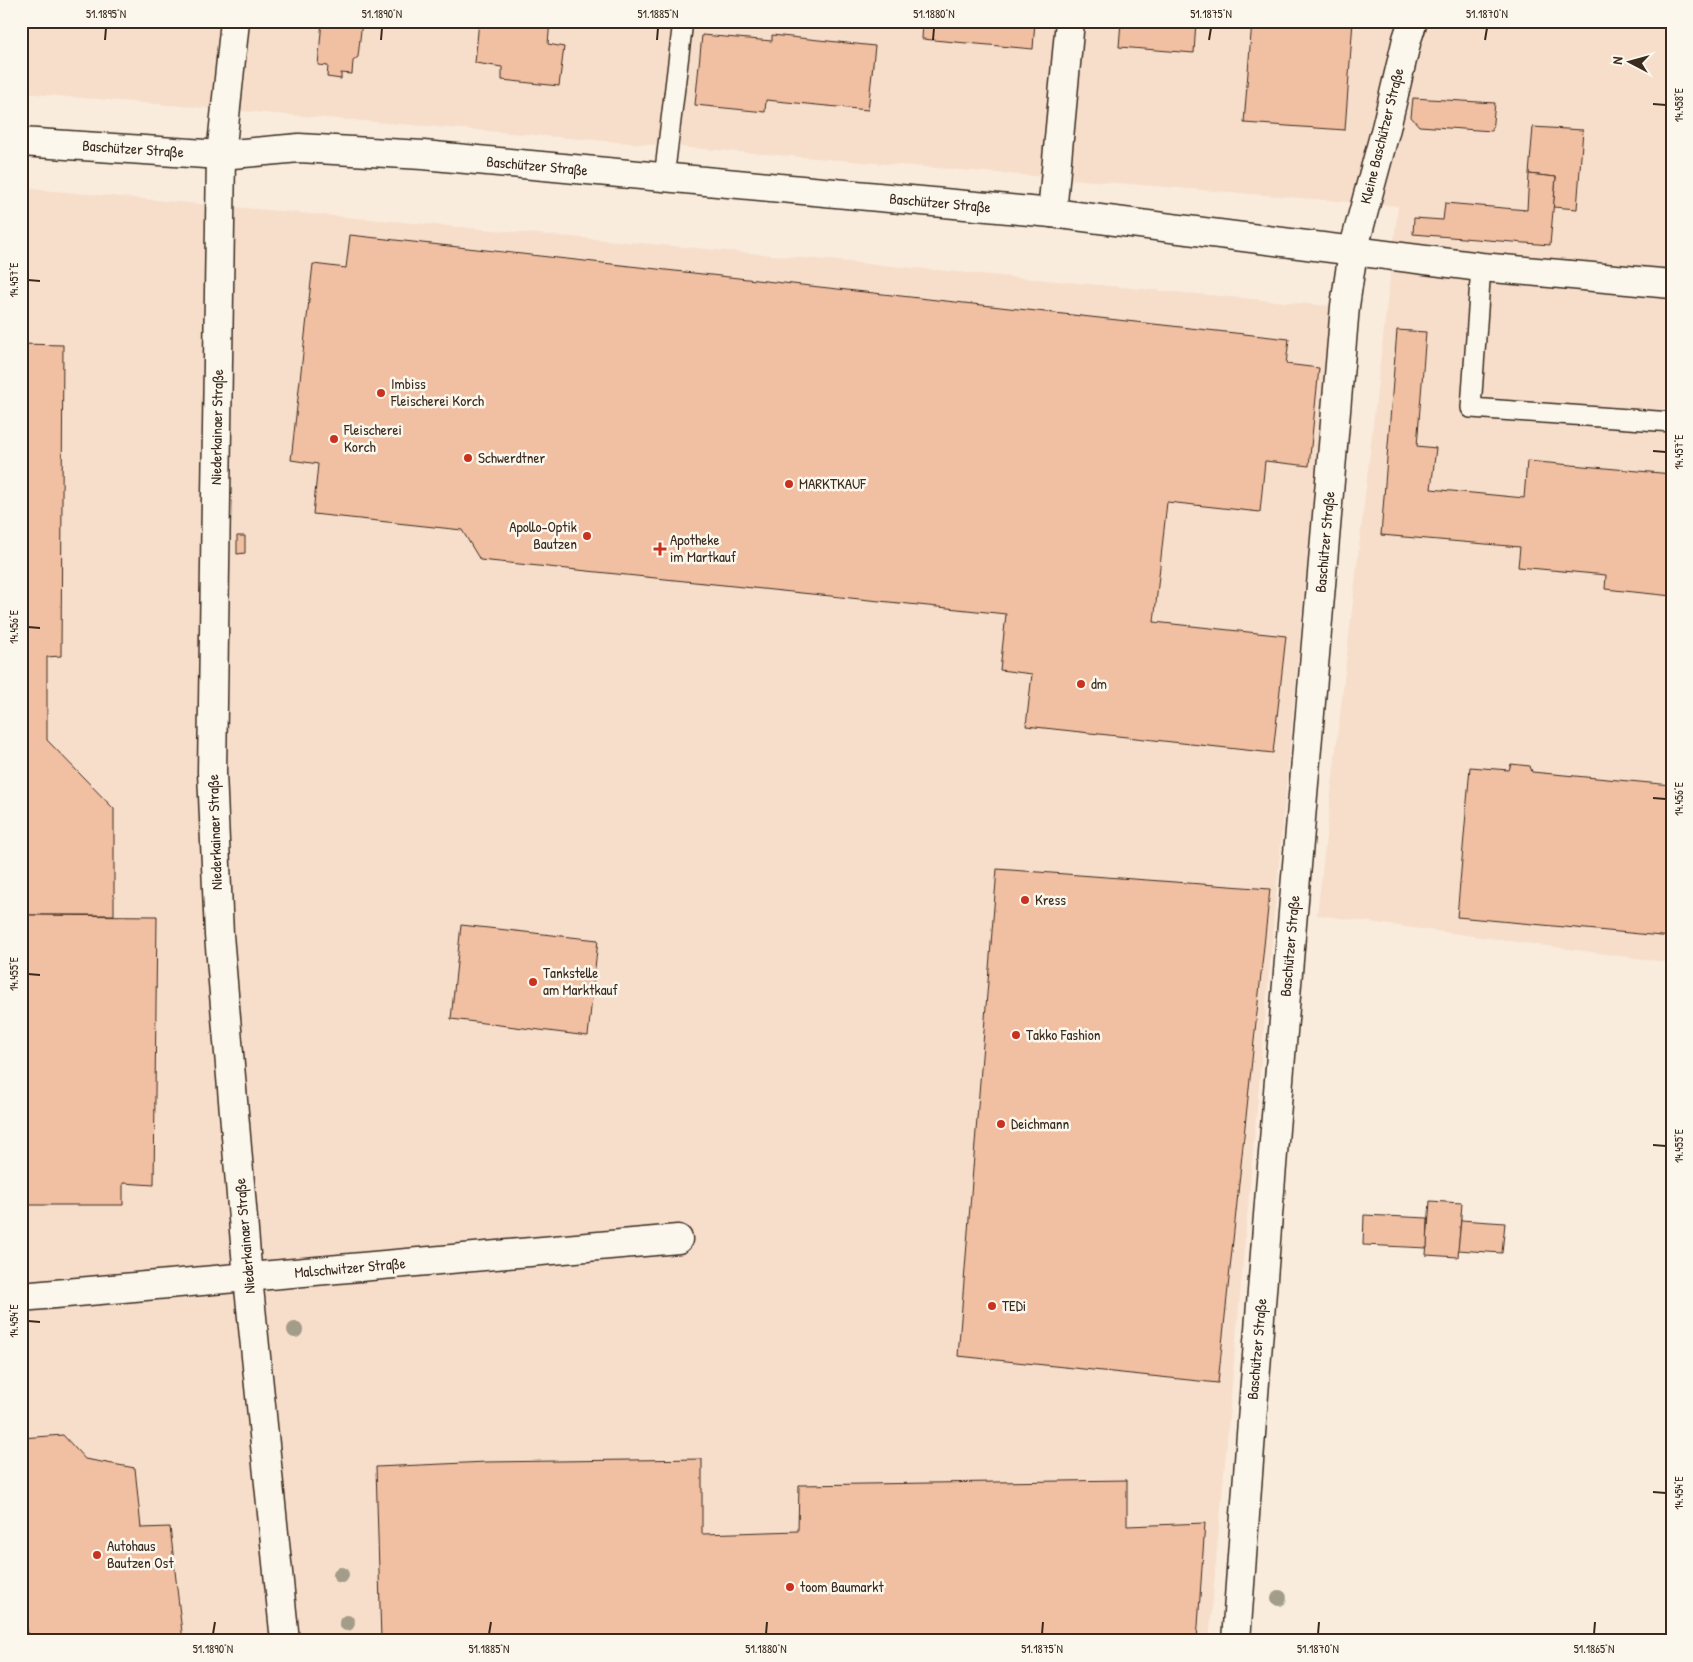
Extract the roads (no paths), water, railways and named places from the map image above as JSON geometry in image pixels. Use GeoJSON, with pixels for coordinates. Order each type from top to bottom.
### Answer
{"type":"FeatureCollection","features":[{"type":"Feature","properties":{"kind":"street","name":"Niederkainaer Straße"},"geometry":{"type":"LineString","coordinates":[[235,21],[221,155],[212,772],[219,935],[248,1278],[285,1641]]}},
{"type":"Feature","properties":{"kind":"street"},"geometry":{"type":"LineString","coordinates":[[1052,213],[1070,21]]}},
{"type":"Feature","properties":{"kind":"street","name":"Kleine Baschützer Straße"},"geometry":{"type":"LineString","coordinates":[[1353,251],[1386,128],[1406,39],[1413,21]]}},
{"type":"Feature","properties":{"kind":"street","name":"Baschützer Straße"},"geometry":{"type":"LineString","coordinates":[[21,142],[221,155],[299,148],[423,155],[1052,213],[1481,267],[1672,284]]}},
{"type":"Feature","properties":{"kind":"street","name":"Baschützer Straße"},"geometry":{"type":"LineString","coordinates":[[1236,1641],[1252,1410],[1291,922],[1345,306],[1353,251]]}},
{"type":"Feature","properties":{"kind":"street","name":"Malschwitzer Straße"},"geometry":{"type":"LineString","coordinates":[[21,1297],[678,1240]]}},
{"type":"Feature","properties":{"kind":"lane"},"geometry":{"type":"LineString","coordinates":[[664,178],[683,21]]}},
{"type":"Feature","properties":{"kind":"lane"},"geometry":{"type":"LineString","coordinates":[[1481,267],[1471,408],[1672,422]]}},
{"type":"Feature","properties":{"kind":"place","name":"Imbiss Fleischerei Korch"},"geometry":{"type":"Point","coordinates":[381,393]}},
{"type":"Feature","properties":{"kind":"place","name":"Fleischerei Korch"},"geometry":{"type":"Point","coordinates":[334,439]}},
{"type":"Feature","properties":{"kind":"place","name":"Schwerdtner"},"geometry":{"type":"Point","coordinates":[468,458]}},
{"type":"Feature","properties":{"kind":"place","name":"MARKTKAUF"},"geometry":{"type":"Point","coordinates":[789,484]}},
{"type":"Feature","properties":{"kind":"place","name":"Apollo-Optik Bautzen"},"geometry":{"type":"Point","coordinates":[587,536]}},
{"type":"Feature","properties":{"kind":"place","name":"Apotheke im Martkauf"},"geometry":{"type":"Point","coordinates":[660,549]}},
{"type":"Feature","properties":{"kind":"place","name":"dm"},"geometry":{"type":"Point","coordinates":[1081,684]}},
{"type":"Feature","properties":{"kind":"place","name":"Kress"},"geometry":{"type":"Point","coordinates":[1025,900]}},
{"type":"Feature","properties":{"kind":"place","name":"Tankstelle am Marktkauf"},"geometry":{"type":"Point","coordinates":[533,982]}},
{"type":"Feature","properties":{"kind":"place","name":"Takko Fashion"},"geometry":{"type":"Point","coordinates":[1016,1035]}},
{"type":"Feature","properties":{"kind":"place","name":"Deichmann"},"geometry":{"type":"Point","coordinates":[1001,1124]}},
{"type":"Feature","properties":{"kind":"place","name":"TEDi"},"geometry":{"type":"Point","coordinates":[992,1306]}},
{"type":"Feature","properties":{"kind":"place","name":"Autohaus Bautzen Ost"},"geometry":{"type":"Point","coordinates":[97,1555]}},
{"type":"Feature","properties":{"kind":"place","name":"toom Baumarkt"},"geometry":{"type":"Point","coordinates":[790,1587]}}]}
